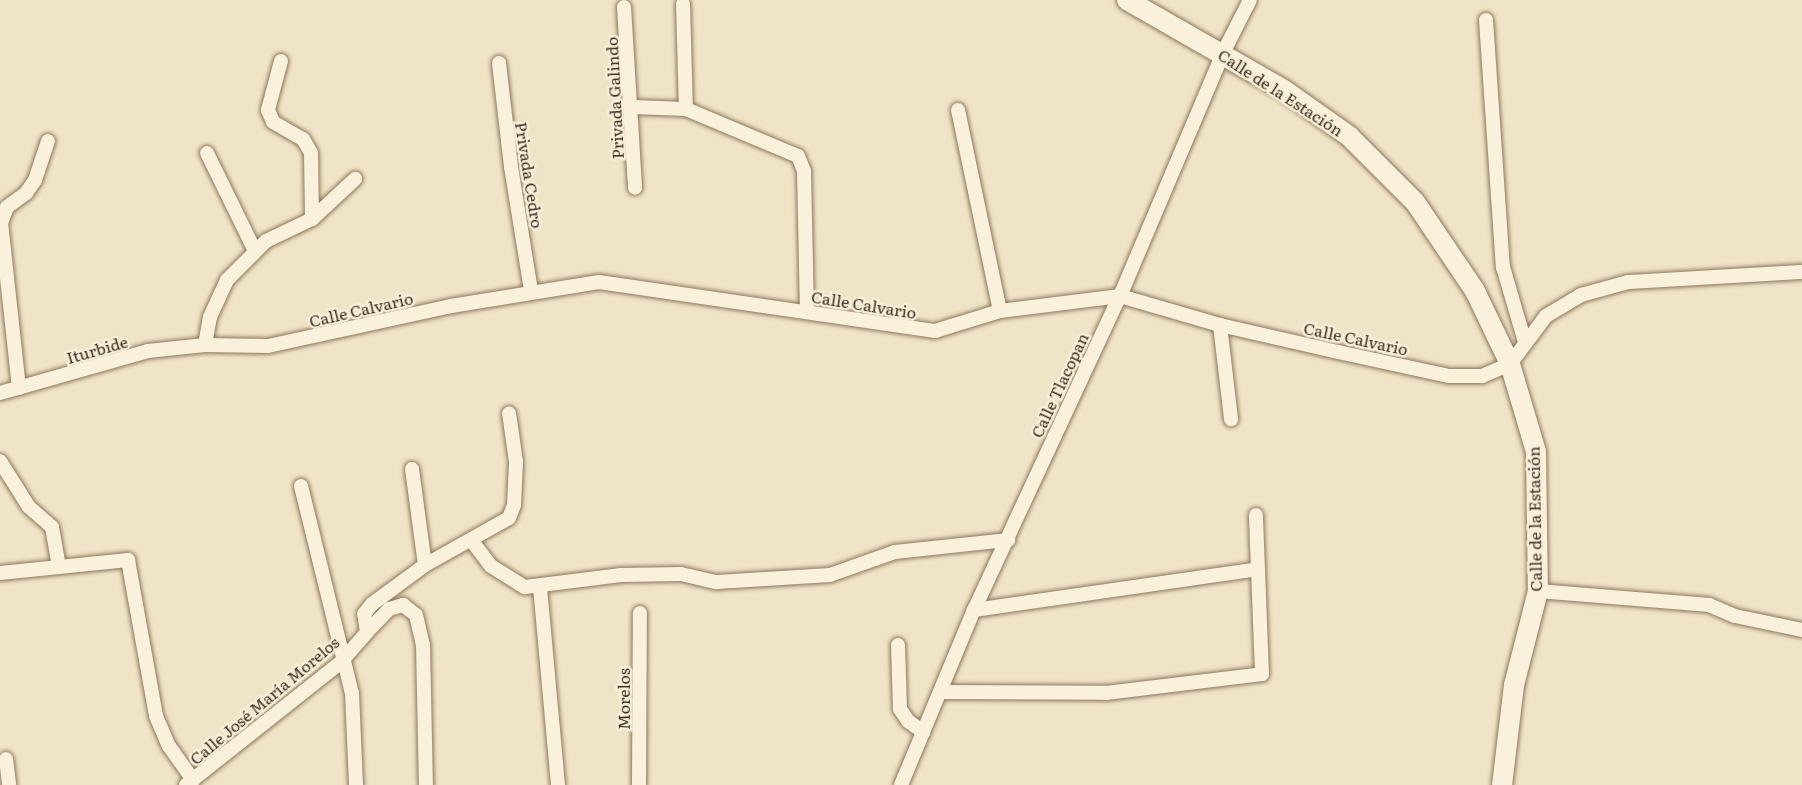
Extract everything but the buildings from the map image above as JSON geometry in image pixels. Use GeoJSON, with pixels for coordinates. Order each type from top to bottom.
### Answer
{"type":"FeatureCollection","features":[{"type":"Feature","properties":{"kind":"street","name":"Calle de la Estación"},"geometry":{"type":"LineString","coordinates":[[1127,0],[1223,53],[1349,136],[1415,202],[1475,291],[1510,364],[1536,452],[1538,591],[1514,685],[1502,785]]}},
{"type":"Feature","properties":{"kind":"street","name":"Calle Tlacopan"},"geometry":{"type":"LineString","coordinates":[[901,785],[974,610],[1008,540],[1070,397],[1120,296],[1223,53],[1250,0]]}},
{"type":"Feature","properties":{"kind":"street"},"geometry":{"type":"LineString","coordinates":[[683,4],[686,109]]}},
{"type":"Feature","properties":{"kind":"street","name":"Privada Galindo"},"geometry":{"type":"LineString","coordinates":[[624,7],[633,107],[635,188]]}},
{"type":"Feature","properties":{"kind":"street"},"geometry":{"type":"LineString","coordinates":[[1486,21],[1503,267],[1526,342]]}},
{"type":"Feature","properties":{"kind":"street"},"geometry":{"type":"LineString","coordinates":[[281,61],[268,110],[273,122],[303,139],[310,153],[312,219]]}},
{"type":"Feature","properties":{"kind":"street","name":"Privada Cedro"},"geometry":{"type":"LineString","coordinates":[[499,63],[511,167],[531,291]]}},
{"type":"Feature","properties":{"kind":"street"},"geometry":{"type":"LineString","coordinates":[[633,107],[686,109],[790,151],[802,162],[807,312]]}},
{"type":"Feature","properties":{"kind":"street"},"geometry":{"type":"LineString","coordinates":[[958,110],[1000,311]]}},
{"type":"Feature","properties":{"kind":"street"},"geometry":{"type":"LineString","coordinates":[[19,388],[1,223],[7,207],[35,180],[48,141]]}},
{"type":"Feature","properties":{"kind":"street"},"geometry":{"type":"LineString","coordinates":[[207,153],[255,250]]}},
{"type":"Feature","properties":{"kind":"street"},"geometry":{"type":"LineString","coordinates":[[205,345],[218,294],[255,250],[312,219],[355,178]]}},
{"type":"Feature","properties":{"kind":"street"},"geometry":{"type":"LineString","coordinates":[[1510,364],[1546,316],[1581,295],[1628,282],[1802,272]]}},
{"type":"Feature","properties":{"kind":"street","name":"Calle Calvario"},"geometry":{"type":"LineString","coordinates":[[205,345],[268,346],[531,291],[599,282],[935,331],[1000,311],[1120,296],[1220,325],[1449,375],[1482,376],[1510,364]]}},
{"type":"Feature","properties":{"kind":"street"},"geometry":{"type":"LineString","coordinates":[[1220,325],[1232,419]]}},
{"type":"Feature","properties":{"kind":"street","name":"Iturbide"},"geometry":{"type":"LineString","coordinates":[[0,393],[148,351],[205,345]]}},
{"type":"Feature","properties":{"kind":"street"},"geometry":{"type":"LineString","coordinates":[[367,632],[364,614],[372,604],[425,565],[472,541],[509,518],[514,504],[516,462],[509,413]]}},
{"type":"Feature","properties":{"kind":"street"},"geometry":{"type":"LineString","coordinates":[[0,461],[29,507],[52,527],[59,566]]}},
{"type":"Feature","properties":{"kind":"street"},"geometry":{"type":"LineString","coordinates":[[412,469],[425,565]]}},
{"type":"Feature","properties":{"kind":"street"},"geometry":{"type":"LineString","coordinates":[[301,486],[341,662],[352,693],[356,785]]}},
{"type":"Feature","properties":{"kind":"street"},"geometry":{"type":"LineString","coordinates":[[940,692],[1106,693],[1262,674],[1256,515]]}},
{"type":"Feature","properties":{"kind":"street"},"geometry":{"type":"LineString","coordinates":[[472,541],[504,577],[525,587],[540,587],[621,575],[681,574],[717,582],[830,575],[895,552],[1008,540]]}},
{"type":"Feature","properties":{"kind":"street"},"geometry":{"type":"LineString","coordinates":[[0,573],[129,560],[156,716],[190,783]]}},
{"type":"Feature","properties":{"kind":"street"},"geometry":{"type":"LineString","coordinates":[[974,610],[1258,569]]}},
{"type":"Feature","properties":{"kind":"street"},"geometry":{"type":"LineString","coordinates":[[540,587],[558,785]]}},
{"type":"Feature","properties":{"kind":"street"},"geometry":{"type":"LineString","coordinates":[[1538,591],[1709,605],[1735,616],[1802,630]]}},
{"type":"Feature","properties":{"kind":"street","name":"Calle José María Morelos"},"geometry":{"type":"LineString","coordinates":[[190,783],[341,662],[389,609],[403,605],[416,615],[423,645],[426,785]]}},
{"type":"Feature","properties":{"kind":"street","name":"Morelos"},"geometry":{"type":"LineString","coordinates":[[639,785],[640,613]]}},
{"type":"Feature","properties":{"kind":"street"},"geometry":{"type":"LineString","coordinates":[[898,645],[900,709],[908,721],[923,732]]}},
{"type":"Feature","properties":{"kind":"street"},"geometry":{"type":"LineString","coordinates":[[6,759],[9,785]]}}]}
